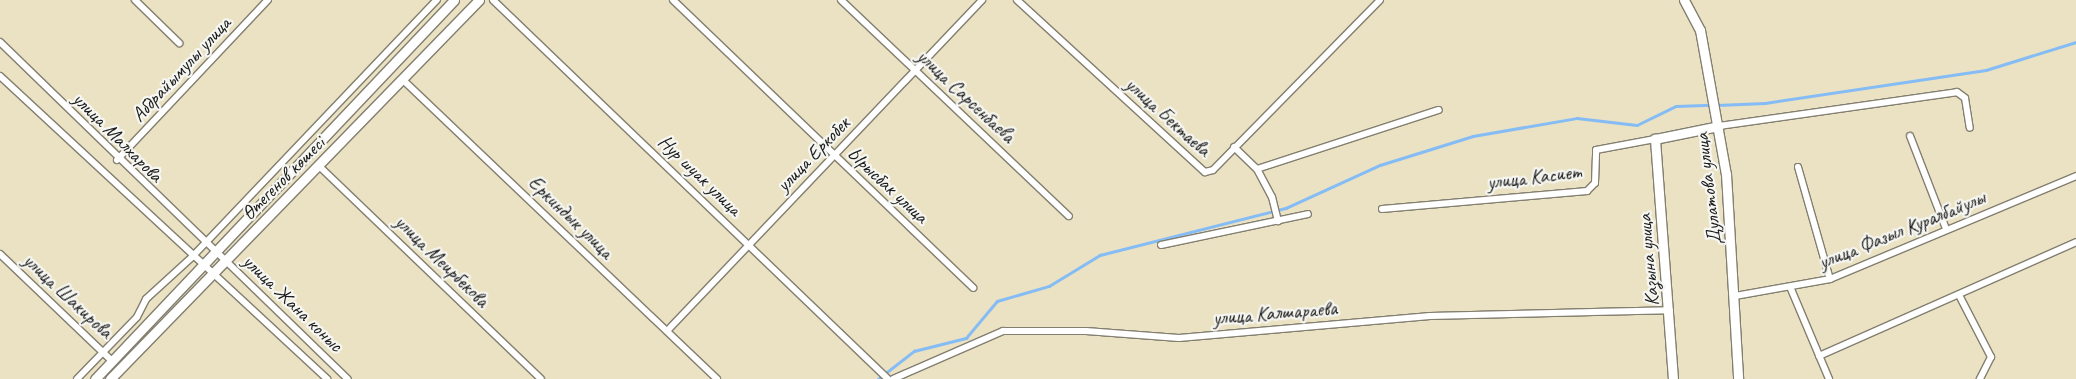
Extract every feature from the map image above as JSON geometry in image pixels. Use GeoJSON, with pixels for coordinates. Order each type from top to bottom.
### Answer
{"type":"FeatureCollection","features":[{"type":"Feature","properties":{"kind":"main road","name":"Өтегенов көшесі"},"geometry":{"type":"LineString","coordinates":[[96,379],[454,0]]}},
{"type":"Feature","properties":{"kind":"main road","name":"Өтегенов көшесі"},"geometry":{"type":"LineString","coordinates":[[110,379],[320,167],[479,0]]}},
{"type":"Feature","properties":{"kind":"main road","name":"Дулатова улица"},"geometry":{"type":"LineString","coordinates":[[1684,0],[1700,30],[1718,126],[1732,235],[1738,379]]}},
{"type":"Feature","properties":{"kind":"main road"},"geometry":{"type":"LineString","coordinates":[[1655,139],[1718,126]]}},
{"type":"Feature","properties":{"kind":"main road","name":"Казына улица"},"geometry":{"type":"LineString","coordinates":[[1655,139],[1670,310],[1673,379]]}},
{"type":"Feature","properties":{"kind":"street"},"geometry":{"type":"LineString","coordinates":[[135,0],[179,43]]}},
{"type":"Feature","properties":{"kind":"street","name":"Абдрайымулы улица"},"geometry":{"type":"LineString","coordinates":[[117,160],[268,0]]}},
{"type":"Feature","properties":{"kind":"street"},"geometry":{"type":"LineString","coordinates":[[77,379],[137,317],[146,299],[192,257],[437,0]]}},
{"type":"Feature","properties":{"kind":"street","name":"Нур шуак улица"},"geometry":{"type":"LineString","coordinates":[[493,0],[887,376]]}},
{"type":"Feature","properties":{"kind":"street","name":"Ырысбак улица"},"geometry":{"type":"LineString","coordinates":[[673,0],[973,288]]}},
{"type":"Feature","properties":{"kind":"street","name":"улица Сарсенбаева"},"geometry":{"type":"LineString","coordinates":[[841,0],[1069,216]]}},
{"type":"Feature","properties":{"kind":"street","name":"улица Еркобек"},"geometry":{"type":"LineString","coordinates":[[667,331],[982,0]]}},
{"type":"Feature","properties":{"kind":"street","name":"улица Бектаева"},"geometry":{"type":"LineString","coordinates":[[1017,0],[1197,168],[1213,170],[1380,0]]}},
{"type":"Feature","properties":{"kind":"street","name":"улица Малхарова"},"geometry":{"type":"LineString","coordinates":[[0,42],[117,160],[214,252]]}},
{"type":"Feature","properties":{"kind":"street","name":"улица Малхарова"},"geometry":{"type":"LineString","coordinates":[[0,76],[202,266]]}},
{"type":"Feature","properties":{"kind":"street","name":"Еркиндык улица"},"geometry":{"type":"LineString","coordinates":[[402,79],[717,379]]}},
{"type":"Feature","properties":{"kind":"street"},"geometry":{"type":"LineString","coordinates":[[1718,126],[1957,92],[1965,98],[1970,128]]}},
{"type":"Feature","properties":{"kind":"street"},"geometry":{"type":"LineString","coordinates":[[1256,169],[1439,110]]}},
{"type":"Feature","properties":{"kind":"street"},"geometry":{"type":"LineString","coordinates":[[1910,136],[1946,229]]}},
{"type":"Feature","properties":{"kind":"street","name":"улица Касиет"},"geometry":{"type":"LineString","coordinates":[[1382,209],[1588,191],[1595,183],[1596,150],[1655,139]]}},
{"type":"Feature","properties":{"kind":"street"},"geometry":{"type":"LineString","coordinates":[[1234,147],[1256,169],[1272,196],[1278,221]]}},
{"type":"Feature","properties":{"kind":"street","name":"улица Меирбекова"},"geometry":{"type":"LineString","coordinates":[[320,167],[541,379]]}},
{"type":"Feature","properties":{"kind":"street"},"geometry":{"type":"LineString","coordinates":[[1798,167],[1830,280]]}},
{"type":"Feature","properties":{"kind":"street","name":"улица Фазыл Куралбайулы"},"geometry":{"type":"LineString","coordinates":[[1735,296],[1791,289],[1830,280],[1946,229],[2076,176]]}},
{"type":"Feature","properties":{"kind":"street"},"geometry":{"type":"LineString","coordinates":[[1161,245],[1308,214]]}},
{"type":"Feature","properties":{"kind":"street"},"geometry":{"type":"LineString","coordinates":[[1819,356],[1959,296],[2076,242]]}},
{"type":"Feature","properties":{"kind":"street","name":"улица Жана коныс"},"geometry":{"type":"LineString","coordinates":[[214,252],[226,260],[348,379]]}},
{"type":"Feature","properties":{"kind":"street","name":"улица Шакирова"},"geometry":{"type":"LineString","coordinates":[[0,254],[114,362]]}},
{"type":"Feature","properties":{"kind":"street","name":"улица Жана коныс"},"geometry":{"type":"LineString","coordinates":[[202,266],[215,271],[326,379]]}},
{"type":"Feature","properties":{"kind":"street"},"geometry":{"type":"LineString","coordinates":[[1791,289],[1829,379]]}},
{"type":"Feature","properties":{"kind":"street"},"geometry":{"type":"LineString","coordinates":[[1959,296],[1991,357],[1980,379]]}},
{"type":"Feature","properties":{"kind":"street","name":"улица Калшараева"},"geometry":{"type":"LineString","coordinates":[[893,379],[1003,331],[1086,331],[1179,338],[1430,316],[1670,310]]}},
{"type":"Feature","properties":{"kind":"waterway"},"geometry":{"type":"LineString","coordinates":[[1717,105],[1765,103],[1986,70],[2076,42]]}},
{"type":"Feature","properties":{"kind":"waterway"},"geometry":{"type":"LineString","coordinates":[[878,379],[914,351],[966,338],[997,301],[1049,286],[1100,255],[1286,208],[1380,165],[1473,136],[1577,118],[1637,125],[1676,106],[1711,105]]}}]}
